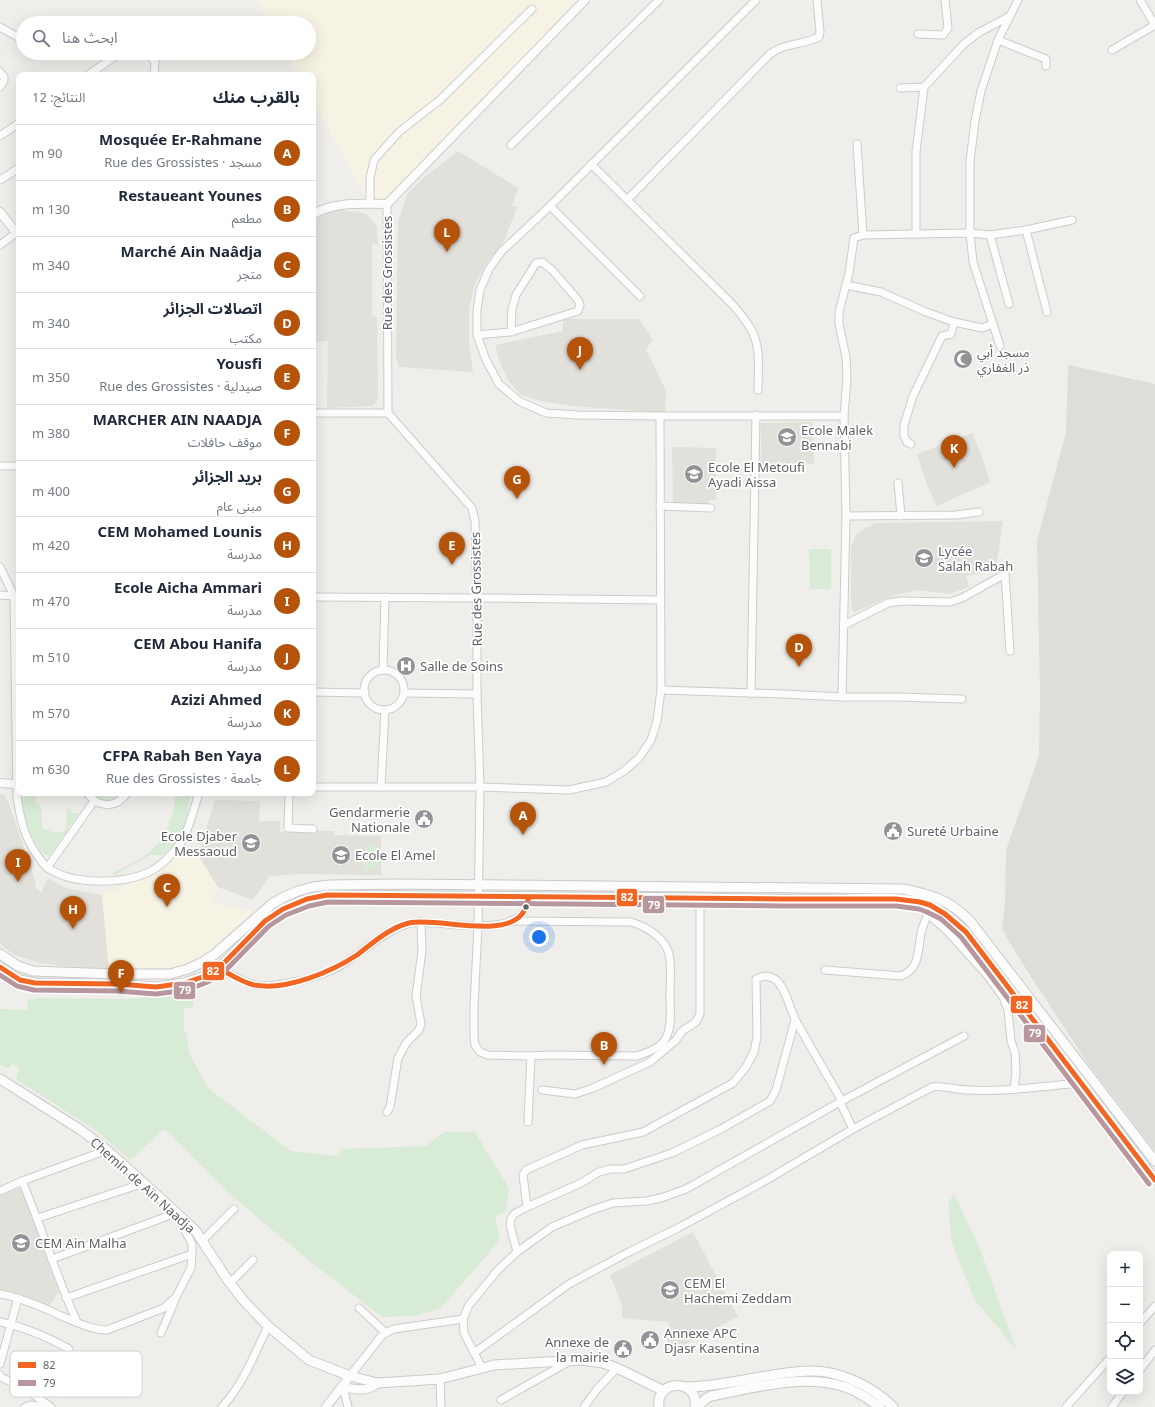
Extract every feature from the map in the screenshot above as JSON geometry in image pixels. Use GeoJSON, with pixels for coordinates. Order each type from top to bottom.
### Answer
{"type":"FeatureCollection","features":[{"type":"Feature","properties":{"kind":"main road"},"geometry":{"type":"LineString","coordinates":[[0,954],[18,966],[32,971],[170,974],[188,969],[204,962],[272,904],[284,897],[313,886],[397,884],[903,889],[930,894],[960,910],[1155,1161]]}},
{"type":"Feature","properties":{"kind":"main road"},"geometry":{"type":"LineString","coordinates":[[0,967],[20,980],[35,983],[117,984],[156,987],[186,983],[205,976],[218,968],[265,921],[283,909],[307,899],[327,895],[700,898],[761,900],[890,899],[914,901],[929,908],[946,913],[966,932],[1155,1180]]}},
{"type":"Feature","properties":{"kind":"main road","name":"Chemin de Aïn Naadja"},"geometry":{"type":"LineString","coordinates":[[0,1079],[81,1130],[107,1150],[144,1183],[195,1230],[230,1284],[243,1300],[268,1326],[309,1360],[350,1376],[377,1383],[440,1379],[494,1366],[581,1360],[603,1363],[617,1368],[664,1391]]}},
{"type":"Feature","properties":{"kind":"main road"},"geometry":{"type":"LineString","coordinates":[[659,1407],[660,1399],[664,1391],[674,1385],[685,1387],[708,1386],[791,1372],[812,1371],[833,1374],[853,1380],[872,1390],[893,1407]]}},
{"type":"Feature","properties":{"kind":"main road"},"geometry":{"type":"LineString","coordinates":[[685,1387],[694,1396],[696,1407],[711,1396],[778,1383],[801,1381],[823,1382],[844,1387],[863,1396],[880,1407]]}},
{"type":"Feature","properties":{"kind":"street"},"geometry":{"type":"LineString","coordinates":[[316,212],[343,204],[387,204],[586,0]]}},
{"type":"Feature","properties":{"kind":"street"},"geometry":{"type":"LineString","coordinates":[[511,145],[659,0]]}},
{"type":"Feature","properties":{"kind":"street"},"geometry":{"type":"LineString","coordinates":[[756,0],[550,206],[501,252],[489,270],[480,290],[477,310],[477,335],[486,360],[499,384],[519,402],[546,413],[660,416],[844,416]]}},
{"type":"Feature","properties":{"kind":"street"},"geometry":{"type":"LineString","coordinates":[[628,199],[770,54],[783,47],[814,40],[819,37],[820,32],[817,0]]}},
{"type":"Feature","properties":{"kind":"street"},"geometry":{"type":"LineString","coordinates":[[918,34],[943,35],[946,32],[948,28],[945,0]]}},
{"type":"Feature","properties":{"kind":"street"},"geometry":{"type":"LineString","coordinates":[[1000,346],[973,262],[970,233],[970,161],[975,121],[981,91],[998,40],[1018,0]]}},
{"type":"Feature","properties":{"kind":"street"},"geometry":{"type":"LineString","coordinates":[[1112,50],[1155,25],[1140,0]]}},
{"type":"Feature","properties":{"kind":"street"},"geometry":{"type":"LineString","coordinates":[[370,204],[370,178],[374,160],[400,132],[441,99],[532,9]]}},
{"type":"Feature","properties":{"kind":"street"},"geometry":{"type":"LineString","coordinates":[[916,234],[916,152],[924,87],[964,44],[978,33],[1011,16]]}},
{"type":"Feature","properties":{"kind":"street"},"geometry":{"type":"LineString","coordinates":[[0,27],[16,36]]}},
{"type":"Feature","properties":{"kind":"street"},"geometry":{"type":"LineString","coordinates":[[998,40],[1046,59],[1046,66]]}},
{"type":"Feature","properties":{"kind":"street"},"geometry":{"type":"LineString","coordinates":[[92,72],[110,60]]}},
{"type":"Feature","properties":{"kind":"street"},"geometry":{"type":"LineString","coordinates":[[153,60],[155,62],[154,72]]}},
{"type":"Feature","properties":{"kind":"street"},"geometry":{"type":"LineString","coordinates":[[0,72],[4,77],[4,81],[0,87]]}},
{"type":"Feature","properties":{"kind":"street"},"geometry":{"type":"LineString","coordinates":[[900,88],[924,87]]}},
{"type":"Feature","properties":{"kind":"street"},"geometry":{"type":"LineString","coordinates":[[0,136],[16,125]]}},
{"type":"Feature","properties":{"kind":"street"},"geometry":{"type":"LineString","coordinates":[[857,144],[863,235]]}},
{"type":"Feature","properties":{"kind":"street"},"geometry":{"type":"LineString","coordinates":[[591,164],[628,199],[733,305],[752,331],[755,340],[757,352],[758,390]]}},
{"type":"Feature","properties":{"kind":"street"},"geometry":{"type":"LineString","coordinates":[[0,180],[16,170]]}},
{"type":"Feature","properties":{"kind":"street","name":"Rue des Grossistes"},"geometry":{"type":"LineString","coordinates":[[387,204],[388,413],[472,508],[475,521],[477,694],[480,787],[478,926],[474,1006],[476,1045],[480,1052],[488,1055],[531,1056]]}},
{"type":"Feature","properties":{"kind":"street"},"geometry":{"type":"LineString","coordinates":[[550,206],[640,296]]}},
{"type":"Feature","properties":{"kind":"street"},"geometry":{"type":"LineString","coordinates":[[0,212],[16,232]]}},
{"type":"Feature","properties":{"kind":"street"},"geometry":{"type":"LineString","coordinates":[[842,697],[846,516],[844,416],[847,378],[846,357],[839,324],[839,312],[846,285],[854,238],[863,235],[970,233],[990,235],[1026,230],[1072,220]]}},
{"type":"Feature","properties":{"kind":"street"},"geometry":{"type":"LineString","coordinates":[[1026,230],[1047,312]]}},
{"type":"Feature","properties":{"kind":"street"},"geometry":{"type":"LineString","coordinates":[[0,245],[16,235]]}},
{"type":"Feature","properties":{"kind":"street"},"geometry":{"type":"LineString","coordinates":[[990,235],[1009,304]]}},
{"type":"Feature","properties":{"kind":"street"},"geometry":{"type":"LineString","coordinates":[[477,335],[510,332],[578,311],[580,305],[578,300],[552,270],[542,262],[536,264],[516,295],[512,309],[510,332]]}},
{"type":"Feature","properties":{"kind":"street"},"geometry":{"type":"LineString","coordinates":[[846,285],[881,292],[926,312],[954,322],[982,328],[993,324]]}},
{"type":"Feature","properties":{"kind":"street"},"geometry":{"type":"LineString","coordinates":[[911,444],[907,442],[904,436],[904,425],[913,396],[942,336],[951,334],[954,322]]}},
{"type":"Feature","properties":{"kind":"street"},"geometry":{"type":"LineString","coordinates":[[316,414],[388,413]]}},
{"type":"Feature","properties":{"kind":"street"},"geometry":{"type":"LineString","coordinates":[[752,693],[756,415]]}},
{"type":"Feature","properties":{"kind":"street"},"geometry":{"type":"LineString","coordinates":[[316,787],[480,787],[570,790],[606,782],[624,771],[639,758],[650,740],[657,721],[661,690],[660,416]]}},
{"type":"Feature","properties":{"kind":"street"},"geometry":{"type":"LineString","coordinates":[[0,466],[16,466]]}},
{"type":"Feature","properties":{"kind":"street"},"geometry":{"type":"LineString","coordinates":[[898,483],[901,516]]}},
{"type":"Feature","properties":{"kind":"street"},"geometry":{"type":"LineString","coordinates":[[660,506],[711,508]]}},
{"type":"Feature","properties":{"kind":"street"},"geometry":{"type":"LineString","coordinates":[[846,516],[956,515],[979,512]]}},
{"type":"Feature","properties":{"kind":"street"},"geometry":{"type":"LineString","coordinates":[[0,567],[16,595],[16,784],[0,783]]}},
{"type":"Feature","properties":{"kind":"street"},"geometry":{"type":"LineString","coordinates":[[844,625],[888,603],[901,601],[950,602],[962,598],[1005,574],[1010,651]]}},
{"type":"Feature","properties":{"kind":"street"},"geometry":{"type":"LineString","coordinates":[[0,595],[16,595]]}},
{"type":"Feature","properties":{"kind":"street"},"geometry":{"type":"LineString","coordinates":[[316,597],[660,600]]}},
{"type":"Feature","properties":{"kind":"street"},"geometry":{"type":"LineString","coordinates":[[382,670],[386,597]]}},
{"type":"Feature","properties":{"kind":"street"},"geometry":{"type":"LineString","coordinates":[[382,670],[390,671],[396,674],[404,686],[402,699],[395,707],[385,710],[374,707],[366,698],[365,693],[365,685],[369,678],[382,670]]}},
{"type":"Feature","properties":{"kind":"street"},"geometry":{"type":"LineString","coordinates":[[661,690],[842,697],[962,699]]}},
{"type":"Feature","properties":{"kind":"street"},"geometry":{"type":"LineString","coordinates":[[316,692],[365,693]]}},
{"type":"Feature","properties":{"kind":"street"},"geometry":{"type":"LineString","coordinates":[[404,693],[477,694]]}},
{"type":"Feature","properties":{"kind":"street"},"geometry":{"type":"LineString","coordinates":[[381,787],[385,710]]}},
{"type":"Feature","properties":{"kind":"street"},"geometry":{"type":"LineString","coordinates":[[18,796],[21,820],[30,846],[47,868],[63,875],[100,882],[121,880],[139,875],[156,868],[169,857],[181,843],[199,796]]}},
{"type":"Feature","properties":{"kind":"street"},"geometry":{"type":"LineString","coordinates":[[89,796],[94,802],[104,805],[112,804],[121,800],[124,796]]}},
{"type":"Feature","properties":{"kind":"street"},"geometry":{"type":"LineString","coordinates":[[289,796],[288,828],[313,829]]}},
{"type":"Feature","properties":{"kind":"street"},"geometry":{"type":"LineString","coordinates":[[47,868],[94,802]]}},
{"type":"Feature","properties":{"kind":"street"},"geometry":{"type":"LineString","coordinates":[[930,894],[930,916],[947,930],[987,975],[1003,998],[1009,1017],[1014,1052],[1016,1073],[1014,1089]]}},
{"type":"Feature","properties":{"kind":"street"},"geometry":{"type":"LineString","coordinates":[[218,968],[254,985],[281,985],[329,972],[389,933],[408,924],[421,922],[478,926],[502,924],[511,921],[523,913],[529,897]]}},
{"type":"Feature","properties":{"kind":"street"},"geometry":{"type":"LineString","coordinates":[[542,1090],[575,1094],[593,1088],[650,1062],[676,1040],[682,1032],[696,1022],[700,1014],[700,898]]}},
{"type":"Feature","properties":{"kind":"street"},"geometry":{"type":"LineString","coordinates":[[825,970],[901,976],[908,974],[917,957],[922,930],[929,908]]}},
{"type":"Feature","properties":{"kind":"street"},"geometry":{"type":"LineString","coordinates":[[511,921],[631,922],[642,925],[657,936],[667,948],[670,959],[670,1025],[666,1037],[660,1046],[637,1056],[531,1056],[528,1122]]}},
{"type":"Feature","properties":{"kind":"street"},"geometry":{"type":"LineString","coordinates":[[387,1112],[390,1107],[398,1058],[406,1042],[419,1030],[421,1024],[416,996],[422,951],[421,922]]}},
{"type":"Feature","properties":{"kind":"street"},"geometry":{"type":"LineString","coordinates":[[527,1207],[523,1175],[526,1170],[582,1145],[643,1132],[733,1082],[746,1067],[754,1052],[758,1037],[756,979],[761,976],[766,976],[777,981],[783,990],[795,1020],[841,1102],[853,1129]]}},
{"type":"Feature","properties":{"kind":"street"},"geometry":{"type":"LineString","coordinates":[[517,1252],[510,1225],[514,1214],[581,1183],[599,1172],[610,1169],[624,1169],[672,1153],[721,1129],[770,1101],[776,1090],[795,1020]]}},
{"type":"Feature","properties":{"kind":"street"},"geometry":{"type":"LineString","coordinates":[[482,1368],[464,1333],[463,1319],[469,1305],[492,1276],[517,1252],[552,1227],[613,1203],[647,1201],[661,1198],[686,1189],[841,1102],[964,1036]]}},
{"type":"Feature","properties":{"kind":"street"},"geometry":{"type":"LineString","coordinates":[[474,1352],[569,1284],[763,1182],[853,1129],[932,1087],[940,1086],[969,1090],[1014,1089],[1082,1083]]}},
{"type":"Feature","properties":{"kind":"street"},"geometry":{"type":"LineString","coordinates":[[0,1191],[22,1181],[107,1150]]}},
{"type":"Feature","properties":{"kind":"street"},"geometry":{"type":"LineString","coordinates":[[22,1181],[38,1218],[66,1298],[77,1322]]}},
{"type":"Feature","properties":{"kind":"street"},"geometry":{"type":"LineString","coordinates":[[38,1218],[144,1183]]}},
{"type":"Feature","properties":{"kind":"street"},"geometry":{"type":"LineString","coordinates":[[202,1241],[234,1209]]}},
{"type":"Feature","properties":{"kind":"street"},"geometry":{"type":"LineString","coordinates":[[52,1259],[176,1213],[192,1244],[191,1268],[176,1297],[161,1333]]}},
{"type":"Feature","properties":{"kind":"street"},"geometry":{"type":"LineString","coordinates":[[66,1298],[192,1254]]}},
{"type":"Feature","properties":{"kind":"street"},"geometry":{"type":"LineString","coordinates":[[230,1284],[253,1260]]}},
{"type":"Feature","properties":{"kind":"street"},"geometry":{"type":"LineString","coordinates":[[0,1294],[18,1298],[101,1330],[107,1330],[164,1308],[176,1297]]}},
{"type":"Feature","properties":{"kind":"street"},"geometry":{"type":"LineString","coordinates":[[0,1364],[18,1298]]}},
{"type":"Feature","properties":{"kind":"street"},"geometry":{"type":"LineString","coordinates":[[1141,1323],[1155,1306]]}},
{"type":"Feature","properties":{"kind":"street"},"geometry":{"type":"LineString","coordinates":[[359,1308],[386,1333]]}},
{"type":"Feature","properties":{"kind":"street"},"geometry":{"type":"LineString","coordinates":[[326,1407],[343,1387],[382,1334],[394,1329],[463,1319]]}},
{"type":"Feature","properties":{"kind":"street"},"geometry":{"type":"LineString","coordinates":[[0,1322],[11,1324],[52,1340],[69,1350]]}},
{"type":"Feature","properties":{"kind":"street"},"geometry":{"type":"LineString","coordinates":[[222,1407],[242,1382],[268,1326]]}},
{"type":"Feature","properties":{"kind":"street"},"geometry":{"type":"LineString","coordinates":[[1143,1366],[1155,1350]]}},
{"type":"Feature","properties":{"kind":"street"},"geometry":{"type":"LineString","coordinates":[[1066,1407],[1109,1359]]}},
{"type":"Feature","properties":{"kind":"street"},"geometry":{"type":"LineString","coordinates":[[501,1400],[571,1361]]}},
{"type":"Feature","properties":{"kind":"street"},"geometry":{"type":"LineString","coordinates":[[584,1407],[598,1388],[617,1368]]}},
{"type":"Feature","properties":{"kind":"street"},"geometry":{"type":"LineString","coordinates":[[0,1375],[10,1381]]}},
{"type":"Feature","properties":{"kind":"street"},"geometry":{"type":"LineString","coordinates":[[440,1379],[441,1407]]}},
{"type":"Feature","properties":{"kind":"street"},"geometry":{"type":"LineString","coordinates":[[343,1387],[358,1389],[369,1388],[374,1387],[377,1383]]}},
{"type":"Feature","properties":{"kind":"street"},"geometry":{"type":"LineString","coordinates":[[343,1387],[348,1407]]}},
{"type":"Feature","properties":{"kind":"street"},"geometry":{"type":"LineString","coordinates":[[1112,1407],[1121,1395]]}},
{"type":"Feature","properties":{"kind":"street"},"geometry":{"type":"LineString","coordinates":[[37,1397],[51,1407]]}},
{"type":"Feature","properties":{"kind":"street"},"geometry":{"type":"LineString","coordinates":[[25,1407],[31,1405],[44,1407]]}},
{"type":"Feature","properties":{"kind":"shaded area"},"geometry":{"type":"Polygon","coordinates":[[[257,0],[577,0],[387,204],[370,204],[316,106],[316,72],[296,72],[290,60],[316,60],[316,16],[266,16],[257,0]]]}},
{"type":"Feature","properties":{"kind":"shaded area"},"geometry":{"type":"Polygon","coordinates":[[[458,151],[518,188],[512,206],[517,207],[504,242],[487,262],[475,284],[469,309],[469,342],[473,372],[399,367],[396,357],[398,222],[407,194],[422,179],[458,151]]]}},
{"type":"Feature","properties":{"kind":"shaded area"},"geometry":{"type":"Polygon","coordinates":[[[336,210],[359,212],[369,216],[377,227],[378,245],[372,244],[372,315],[377,317],[378,396],[376,403],[372,406],[327,408],[328,341],[316,342],[316,217],[336,210]]]}},
{"type":"Feature","properties":{"kind":"shaded area"},"geometry":{"type":"Polygon","coordinates":[[[563,319],[639,319],[653,340],[646,349],[666,391],[665,413],[572,406],[541,401],[521,395],[507,379],[499,360],[495,345],[563,331],[563,319]]]}},
{"type":"Feature","properties":{"kind":"shaded area"},"geometry":{"type":"Polygon","coordinates":[[[1068,365],[1155,384],[1155,1151],[1088,1064],[1017,955],[1002,929],[1005,905],[1006,850],[1039,756],[1040,694],[1037,541],[1066,432],[1068,365]]]}},
{"type":"Feature","properties":{"kind":"shaded area","name":"Ecole Malek Bennabi"},"geometry":{"type":"Polygon","coordinates":[[[813,422],[814,464],[760,464],[761,423],[813,422]]]}},
{"type":"Feature","properties":{"kind":"shaded area"},"geometry":{"type":"Polygon","coordinates":[[[972,433],[981,454],[990,482],[937,506],[927,485],[917,454],[972,433]]]}},
{"type":"Feature","properties":{"kind":"shaded area","name":"Ecole El Metoufi Ayadi Aissa"},"geometry":{"type":"Polygon","coordinates":[[[672,447],[716,448],[716,500],[709,500],[709,504],[673,503],[672,447]]]}},
{"type":"Feature","properties":{"kind":"shaded area","name":"Lycée Salah Rabah"},"geometry":{"type":"Polygon","coordinates":[[[1003,521],[996,570],[966,576],[969,587],[950,594],[918,590],[895,595],[854,613],[851,608],[851,546],[857,533],[875,523],[1003,521]]]}},
{"type":"Feature","properties":{"kind":"shaded area"},"geometry":{"type":"Polygon","coordinates":[[[0,793],[4,795],[9,804],[34,877],[36,888],[42,893],[44,885],[49,878],[65,888],[102,895],[109,972],[40,963],[17,956],[0,943],[0,793]]]}},
{"type":"Feature","properties":{"kind":"shaded area","name":"Ecole Djaber Messaoud"},"geometry":{"type":"Polygon","coordinates":[[[215,800],[260,801],[259,821],[280,821],[280,832],[302,830],[334,831],[334,835],[381,836],[381,875],[299,874],[270,876],[253,900],[218,887],[198,855],[215,800]]]}},
{"type":"Feature","properties":{"kind":"shaded area"},"geometry":{"type":"Polygon","coordinates":[[[186,848],[198,855],[218,887],[211,903],[253,911],[197,962],[180,968],[161,971],[109,972],[102,895],[154,872],[186,848]]]}},
{"type":"Feature","properties":{"kind":"shaded area","name":"CEM Ain Malha"},"geometry":{"type":"Polygon","coordinates":[[[21,1187],[59,1292],[49,1306],[0,1290],[0,1196],[21,1187]]]}},
{"type":"Feature","properties":{"kind":"shaded area","name":"CEM El Hachemi Zeddam"},"geometry":{"type":"Polygon","coordinates":[[[693,1232],[738,1317],[673,1351],[666,1349],[669,1322],[622,1318],[622,1306],[610,1275],[693,1232]]]}},
{"type":"Feature","properties":{"kind":"green space"},"geometry":{"type":"Polygon","coordinates":[[[809,549],[831,549],[831,589],[810,589],[809,549]]]}},
{"type":"Feature","properties":{"kind":"green space"},"geometry":{"type":"Polygon","coordinates":[[[21,796],[36,796],[35,801],[42,808],[42,828],[53,832],[63,832],[66,829],[67,806],[73,813],[79,813],[49,856],[45,855],[35,842],[23,810],[21,796]]]}},
{"type":"Feature","properties":{"kind":"green space"},"geometry":{"type":"Polygon","coordinates":[[[96,796],[118,796],[111,800],[103,800],[96,796]]]}},
{"type":"Feature","properties":{"kind":"green space"},"geometry":{"type":"Polygon","coordinates":[[[175,796],[190,796],[185,825],[176,842],[163,855],[150,855],[115,875],[112,873],[142,858],[156,846],[165,833],[175,801],[175,796]]]}},
{"type":"Feature","properties":{"kind":"green space"},"geometry":{"type":"Polygon","coordinates":[[[365,845],[379,846],[378,869],[364,869],[365,845]]]}},
{"type":"Feature","properties":{"kind":"green space"},"geometry":{"type":"Polygon","coordinates":[[[193,992],[193,1007],[184,1009],[184,1032],[186,1031],[189,1053],[208,1088],[291,1151],[338,1156],[342,1149],[426,1146],[444,1132],[475,1132],[509,1188],[506,1211],[495,1217],[500,1240],[441,1308],[415,1316],[382,1317],[307,1259],[232,1196],[164,1129],[130,1160],[98,1132],[16,1079],[19,1069],[13,1064],[8,1068],[0,1065],[0,1009],[27,1010],[28,1000],[38,998],[129,999],[193,992]]]}},
{"type":"Feature","properties":{"kind":"green space"},"geometry":{"type":"Polygon","coordinates":[[[954,1194],[980,1249],[1016,1349],[974,1299],[952,1243],[948,1203],[954,1194]]]}},
{"type":"Feature","properties":{"kind":"transit line","name":"82"},"geometry":{"type":"LineString","coordinates":[[0,967],[20,980],[35,983],[117,984],[156,987],[185,983],[205,976],[221,966],[265,921],[283,909],[307,899],[327,895],[896,899],[920,902],[930,905],[945,914],[966,932],[1155,1180]]}},
{"type":"Feature","properties":{"kind":"transit line","name":"82"},"geometry":{"type":"LineString","coordinates":[[218,968],[240,980],[254,985],[267,986],[294,983],[334,968],[357,955],[388,932],[402,925],[421,922],[468,926],[500,925],[513,921],[522,914],[529,897]]}},
{"type":"Feature","properties":{"kind":"transit line","name":"79"},"geometry":{"type":"LineString","coordinates":[[0,975],[17,986],[34,990],[117,991],[156,994],[187,990],[208,982],[225,971],[269,926],[286,915],[309,906],[328,902],[896,906],[919,909],[941,919],[961,937],[1149,1184]]}},
{"type":"Feature","properties":{"kind":"place","name":"CFPA Rabah Ben Yaya"},"geometry":{"type":"Point","coordinates":[447,252]}},
{"type":"Feature","properties":{"kind":"place","name":"مسجد أبي ذر الغفاري"},"geometry":{"type":"Point","coordinates":[963,359]}},
{"type":"Feature","properties":{"kind":"place","name":"CEM Abou Hanifa"},"geometry":{"type":"Point","coordinates":[580,370]}},
{"type":"Feature","properties":{"kind":"place","name":"Ecole Malek Bennabi"},"geometry":{"type":"Point","coordinates":[787,437]}},
{"type":"Feature","properties":{"kind":"place","name":"Azizi Ahmed"},"geometry":{"type":"Point","coordinates":[954,468]}},
{"type":"Feature","properties":{"kind":"place","name":"Ecole El Metoufi Ayadi Aissa"},"geometry":{"type":"Point","coordinates":[694,474]}},
{"type":"Feature","properties":{"kind":"place","name":"بريد الجزائر"},"geometry":{"type":"Point","coordinates":[517,499]}},
{"type":"Feature","properties":{"kind":"place","name":"Lycée Salah Rabah"},"geometry":{"type":"Point","coordinates":[924,558]}},
{"type":"Feature","properties":{"kind":"place","name":"Yousfi"},"geometry":{"type":"Point","coordinates":[452,565]}},
{"type":"Feature","properties":{"kind":"place","name":"Salle de Soins"},"geometry":{"type":"Point","coordinates":[406,666]}},
{"type":"Feature","properties":{"kind":"place","name":"اتصالات الجزائر"},"geometry":{"type":"Point","coordinates":[799,667]}},
{"type":"Feature","properties":{"kind":"place","name":"Gendarmerie Nationale"},"geometry":{"type":"Point","coordinates":[424,819]}},
{"type":"Feature","properties":{"kind":"place","name":"Sureté Urbaine"},"geometry":{"type":"Point","coordinates":[893,831]}},
{"type":"Feature","properties":{"kind":"place","name":"Mosquée Er-Rahmane"},"geometry":{"type":"Point","coordinates":[523,835]}},
{"type":"Feature","properties":{"kind":"place","name":"Ecole Djaber Messaoud"},"geometry":{"type":"Point","coordinates":[251,843]}},
{"type":"Feature","properties":{"kind":"place","name":"Ecole El Amel"},"geometry":{"type":"Point","coordinates":[341,855]}},
{"type":"Feature","properties":{"kind":"place","name":"Ecole Aicha Ammari"},"geometry":{"type":"Point","coordinates":[18,882]}},
{"type":"Feature","properties":{"kind":"place","name":"Marché Ain Naâdja"},"geometry":{"type":"Point","coordinates":[167,907]}},
{"type":"Feature","properties":{"kind":"place","name":"CEM Mohamed Lounis"},"geometry":{"type":"Point","coordinates":[73,929]}},
{"type":"Feature","properties":{"kind":"place","name":"MARCHER AIN NAADJA"},"geometry":{"type":"Point","coordinates":[121,993]}},
{"type":"Feature","properties":{"kind":"place","name":"Restaueant Younes"},"geometry":{"type":"Point","coordinates":[604,1065]}},
{"type":"Feature","properties":{"kind":"place","name":"CEM Ain Malha"},"geometry":{"type":"Point","coordinates":[21,1243]}},
{"type":"Feature","properties":{"kind":"place","name":"CEM El Hachemi Zeddam"},"geometry":{"type":"Point","coordinates":[670,1290]}},
{"type":"Feature","properties":{"kind":"place","name":"Annexe APC Djasr Kasentina"},"geometry":{"type":"Point","coordinates":[650,1340]}},
{"type":"Feature","properties":{"kind":"place","name":"Annexe de la mairie"},"geometry":{"type":"Point","coordinates":[623,1349]}}]}
